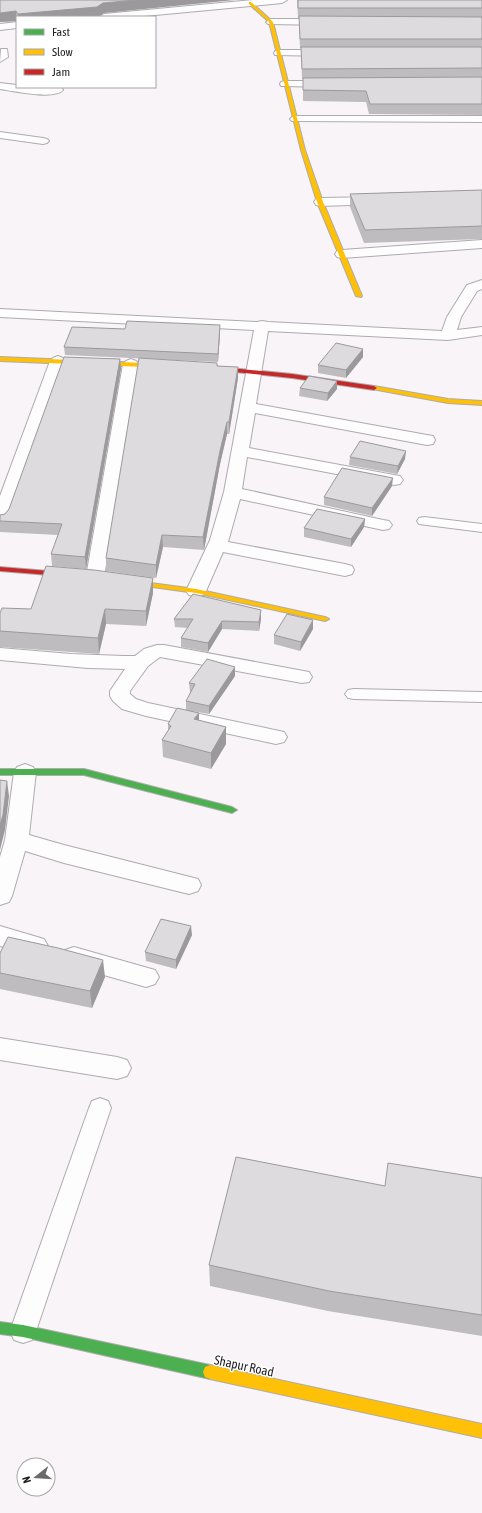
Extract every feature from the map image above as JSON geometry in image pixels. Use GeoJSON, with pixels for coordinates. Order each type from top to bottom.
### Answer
{"type":"FeatureCollection","features":[{"type":"Feature","properties":{"kind":"street"},"geometry":{"type":"LineString","coordinates":[[114,16],[282,0]]}},
{"type":"Feature","properties":{"kind":"street"},"geometry":{"type":"LineString","coordinates":[[250,3],[271,22],[285,84],[303,150],[320,202],[359,296]]}},
{"type":"Feature","properties":{"kind":"street"},"geometry":{"type":"LineString","coordinates":[[271,22],[341,22]]}},
{"type":"Feature","properties":{"kind":"street"},"geometry":{"type":"LineString","coordinates":[[0,27],[16,25]]}},
{"type":"Feature","properties":{"kind":"street"},"geometry":{"type":"LineString","coordinates":[[279,53],[342,53]]}},
{"type":"Feature","properties":{"kind":"street"},"geometry":{"type":"LineString","coordinates":[[0,82],[16,84]]}},
{"type":"Feature","properties":{"kind":"street"},"geometry":{"type":"LineString","coordinates":[[285,84],[340,84]]}},
{"type":"Feature","properties":{"kind":"street"},"geometry":{"type":"LineString","coordinates":[[0,86],[16,88]]}},
{"type":"Feature","properties":{"kind":"street"},"geometry":{"type":"LineString","coordinates":[[18,88],[53,92],[58,90],[50,88]]}},
{"type":"Feature","properties":{"kind":"street"},"geometry":{"type":"LineString","coordinates":[[296,120],[482,119]]}},
{"type":"Feature","properties":{"kind":"street"},"geometry":{"type":"LineString","coordinates":[[0,135],[43,141]]}},
{"type":"Feature","properties":{"kind":"street"},"geometry":{"type":"LineString","coordinates":[[320,202],[390,200]]}},
{"type":"Feature","properties":{"kind":"street"},"geometry":{"type":"LineString","coordinates":[[342,254],[482,244]]}},
{"type":"Feature","properties":{"kind":"street"},"geometry":{"type":"LineString","coordinates":[[448,336],[454,317],[472,288],[482,284]]}},
{"type":"Feature","properties":{"kind":"street"},"geometry":{"type":"LineString","coordinates":[[0,314],[262,325],[448,336],[482,331]]}},
{"type":"Feature","properties":{"kind":"street"},"geometry":{"type":"LineString","coordinates":[[196,591],[217,544],[233,492],[262,325]]}},
{"type":"Feature","properties":{"kind":"street"},"geometry":{"type":"LineString","coordinates":[[0,359],[177,366]]}},
{"type":"Feature","properties":{"kind":"street"},"geometry":{"type":"LineString","coordinates":[[0,520],[4,497],[58,361]]}},
{"type":"Feature","properties":{"kind":"street"},"geometry":{"type":"LineString","coordinates":[[95,577],[131,364]]}},
{"type":"Feature","properties":{"kind":"street"},"geometry":{"type":"LineString","coordinates":[[200,368],[254,371],[329,380],[448,401],[482,403]]}},
{"type":"Feature","properties":{"kind":"street"},"geometry":{"type":"LineString","coordinates":[[248,407],[427,440]]}},
{"type":"Feature","properties":{"kind":"street"},"geometry":{"type":"LineString","coordinates":[[240,451],[394,480]]}},
{"type":"Feature","properties":{"kind":"street"},"geometry":{"type":"LineString","coordinates":[[233,492],[383,526]]}},
{"type":"Feature","properties":{"kind":"street"},"geometry":{"type":"LineString","coordinates":[[217,544],[345,570]]}},
{"type":"Feature","properties":{"kind":"street"},"geometry":{"type":"LineString","coordinates":[[0,569],[95,577],[196,591],[325,619]]}},
{"type":"Feature","properties":{"kind":"street"},"geometry":{"type":"LineString","coordinates":[[276,737],[129,704],[120,696],[120,691],[147,655],[155,651],[164,651],[302,677]]}},
{"type":"Feature","properties":{"kind":"street"},"geometry":{"type":"LineString","coordinates":[[0,654],[88,663],[115,664],[141,662]]}},
{"type":"Feature","properties":{"kind":"street"},"geometry":{"type":"LineString","coordinates":[[0,772],[84,772],[232,810]]}},
{"type":"Feature","properties":{"kind":"street"},"geometry":{"type":"LineString","coordinates":[[0,896],[17,840],[25,772]]}},
{"type":"Feature","properties":{"kind":"street"},"geometry":{"type":"LineString","coordinates":[[17,840],[64,854],[189,885]]}},
{"type":"Feature","properties":{"kind":"street"},"geometry":{"type":"LineString","coordinates":[[0,936],[146,977]]}},
{"type":"Feature","properties":{"kind":"street"},"geometry":{"type":"LineString","coordinates":[[0,1049],[117,1068]]}},
{"type":"Feature","properties":{"kind":"street","name":"Shapur Road"},"geometry":{"type":"LineString","coordinates":[[12,1330],[482,1431]]}},
{"type":"Feature","properties":{"kind":"lane"},"geometry":{"type":"LineString","coordinates":[[0,59],[4,57],[4,51]]}},
{"type":"Feature","properties":{"kind":"lane"},"geometry":{"type":"LineString","coordinates":[[424,521],[482,528]]}},
{"type":"Feature","properties":{"kind":"lane"},"geometry":{"type":"LineString","coordinates":[[354,694],[482,697]]}},
{"type":"Feature","properties":{"kind":"lane"},"geometry":{"type":"LineString","coordinates":[[12,1330],[100,1108]]}},
{"type":"Feature","properties":{"kind":"building"},"geometry":{"type":"Polygon","coordinates":[[[0,0],[136,0],[103,3],[97,7],[18,14],[16,11],[0,13],[0,0]]]}},
{"type":"Feature","properties":{"kind":"building"},"geometry":{"type":"Polygon","coordinates":[[[298,0],[482,0],[482,8],[298,8],[298,0]]]}},
{"type":"Feature","properties":{"kind":"building"},"geometry":{"type":"Polygon","coordinates":[[[299,16],[482,17],[482,39],[300,39],[299,16]]]}},
{"type":"Feature","properties":{"kind":"building"},"geometry":{"type":"Polygon","coordinates":[[[301,47],[482,47],[482,68],[302,69],[301,47]]]}},
{"type":"Feature","properties":{"kind":"building"},"geometry":{"type":"Polygon","coordinates":[[[482,77],[482,104],[370,104],[366,91],[303,90],[303,78],[482,77]]]}},
{"type":"Feature","properties":{"kind":"building"},"geometry":{"type":"Polygon","coordinates":[[[482,190],[482,226],[365,230],[350,194],[482,190]]]}},
{"type":"Feature","properties":{"kind":"building"},"geometry":{"type":"Polygon","coordinates":[[[127,321],[220,325],[218,354],[64,347],[72,327],[125,329],[127,321]]]}},
{"type":"Feature","properties":{"kind":"building"},"geometry":{"type":"Polygon","coordinates":[[[336,343],[363,349],[346,370],[318,365],[336,343]]]}},
{"type":"Feature","properties":{"kind":"building"},"geometry":{"type":"Polygon","coordinates":[[[64,357],[120,359],[85,557],[51,554],[62,524],[0,521],[0,515],[5,514],[9,509],[64,357]]]}},
{"type":"Feature","properties":{"kind":"building"},"geometry":{"type":"Polygon","coordinates":[[[139,358],[217,363],[217,366],[238,367],[229,422],[227,422],[220,451],[203,537],[162,535],[156,565],[106,558],[139,358]]]}},
{"type":"Feature","properties":{"kind":"building"},"geometry":{"type":"Polygon","coordinates":[[[309,376],[337,381],[328,393],[300,388],[309,376]]]}},
{"type":"Feature","properties":{"kind":"building"},"geometry":{"type":"Polygon","coordinates":[[[360,441],[406,451],[398,466],[350,457],[360,441]]]}},
{"type":"Feature","properties":{"kind":"building"},"geometry":{"type":"Polygon","coordinates":[[[342,468],[393,478],[372,508],[324,497],[342,468]]]}},
{"type":"Feature","properties":{"kind":"building"},"geometry":{"type":"Polygon","coordinates":[[[317,509],[365,519],[351,539],[304,528],[317,509]]]}},
{"type":"Feature","properties":{"kind":"building"},"geometry":{"type":"Polygon","coordinates":[[[46,566],[94,570],[153,578],[146,611],[105,609],[98,638],[0,631],[0,613],[2,608],[31,609],[46,566]]]}},
{"type":"Feature","properties":{"kind":"building"},"geometry":{"type":"Polygon","coordinates":[[[193,594],[261,610],[259,622],[222,621],[208,643],[181,638],[193,619],[174,619],[193,594]]]}},
{"type":"Feature","properties":{"kind":"building"},"geometry":{"type":"Polygon","coordinates":[[[287,614],[313,620],[301,642],[274,635],[287,614]]]}},
{"type":"Feature","properties":{"kind":"building"},"geometry":{"type":"Polygon","coordinates":[[[207,659],[235,667],[209,706],[186,701],[195,684],[189,683],[207,659]]]}},
{"type":"Feature","properties":{"kind":"building"},"geometry":{"type":"Polygon","coordinates":[[[177,708],[199,713],[194,719],[226,727],[211,753],[162,740],[171,726],[168,724],[177,708]]]}},
{"type":"Feature","properties":{"kind":"building"},"geometry":{"type":"Polygon","coordinates":[[[0,780],[7,781],[3,815],[0,825],[0,780]]]}},
{"type":"Feature","properties":{"kind":"building"},"geometry":{"type":"Polygon","coordinates":[[[161,919],[191,926],[176,960],[145,952],[161,919]]]}},
{"type":"Feature","properties":{"kind":"building"},"geometry":{"type":"Polygon","coordinates":[[[8,937],[103,960],[90,991],[0,973],[0,953],[8,937]]]}},
{"type":"Feature","properties":{"kind":"building"},"geometry":{"type":"Polygon","coordinates":[[[236,1157],[385,1186],[388,1163],[482,1178],[482,1315],[329,1291],[209,1265],[236,1157]]]}},
{"type":"Feature","properties":{"kind":"traffic: fast"},"geometry":{"type":"LineString","coordinates":[[0,772],[84,772],[232,810]]}},
{"type":"Feature","properties":{"kind":"traffic: fast"},"geometry":{"type":"LineString","coordinates":[[0,1328],[23,1331],[210,1372]]}},
{"type":"Feature","properties":{"kind":"traffic: slow"},"geometry":{"type":"LineString","coordinates":[[250,3],[271,22],[303,150],[320,202],[359,296]]}},
{"type":"Feature","properties":{"kind":"traffic: slow"},"geometry":{"type":"LineString","coordinates":[[0,359],[169,366]]}},
{"type":"Feature","properties":{"kind":"traffic: slow"},"geometry":{"type":"LineString","coordinates":[[374,388],[448,401],[482,403]]}},
{"type":"Feature","properties":{"kind":"traffic: slow"},"geometry":{"type":"LineString","coordinates":[[123,581],[196,591],[325,619]]}},
{"type":"Feature","properties":{"kind":"traffic: slow"},"geometry":{"type":"LineString","coordinates":[[210,1372],[482,1431]]}},
{"type":"Feature","properties":{"kind":"traffic: jam"},"geometry":{"type":"LineString","coordinates":[[209,368],[251,371],[333,381],[374,388]]}},
{"type":"Feature","properties":{"kind":"traffic: jam"},"geometry":{"type":"LineString","coordinates":[[0,569],[73,575]]}}]}
